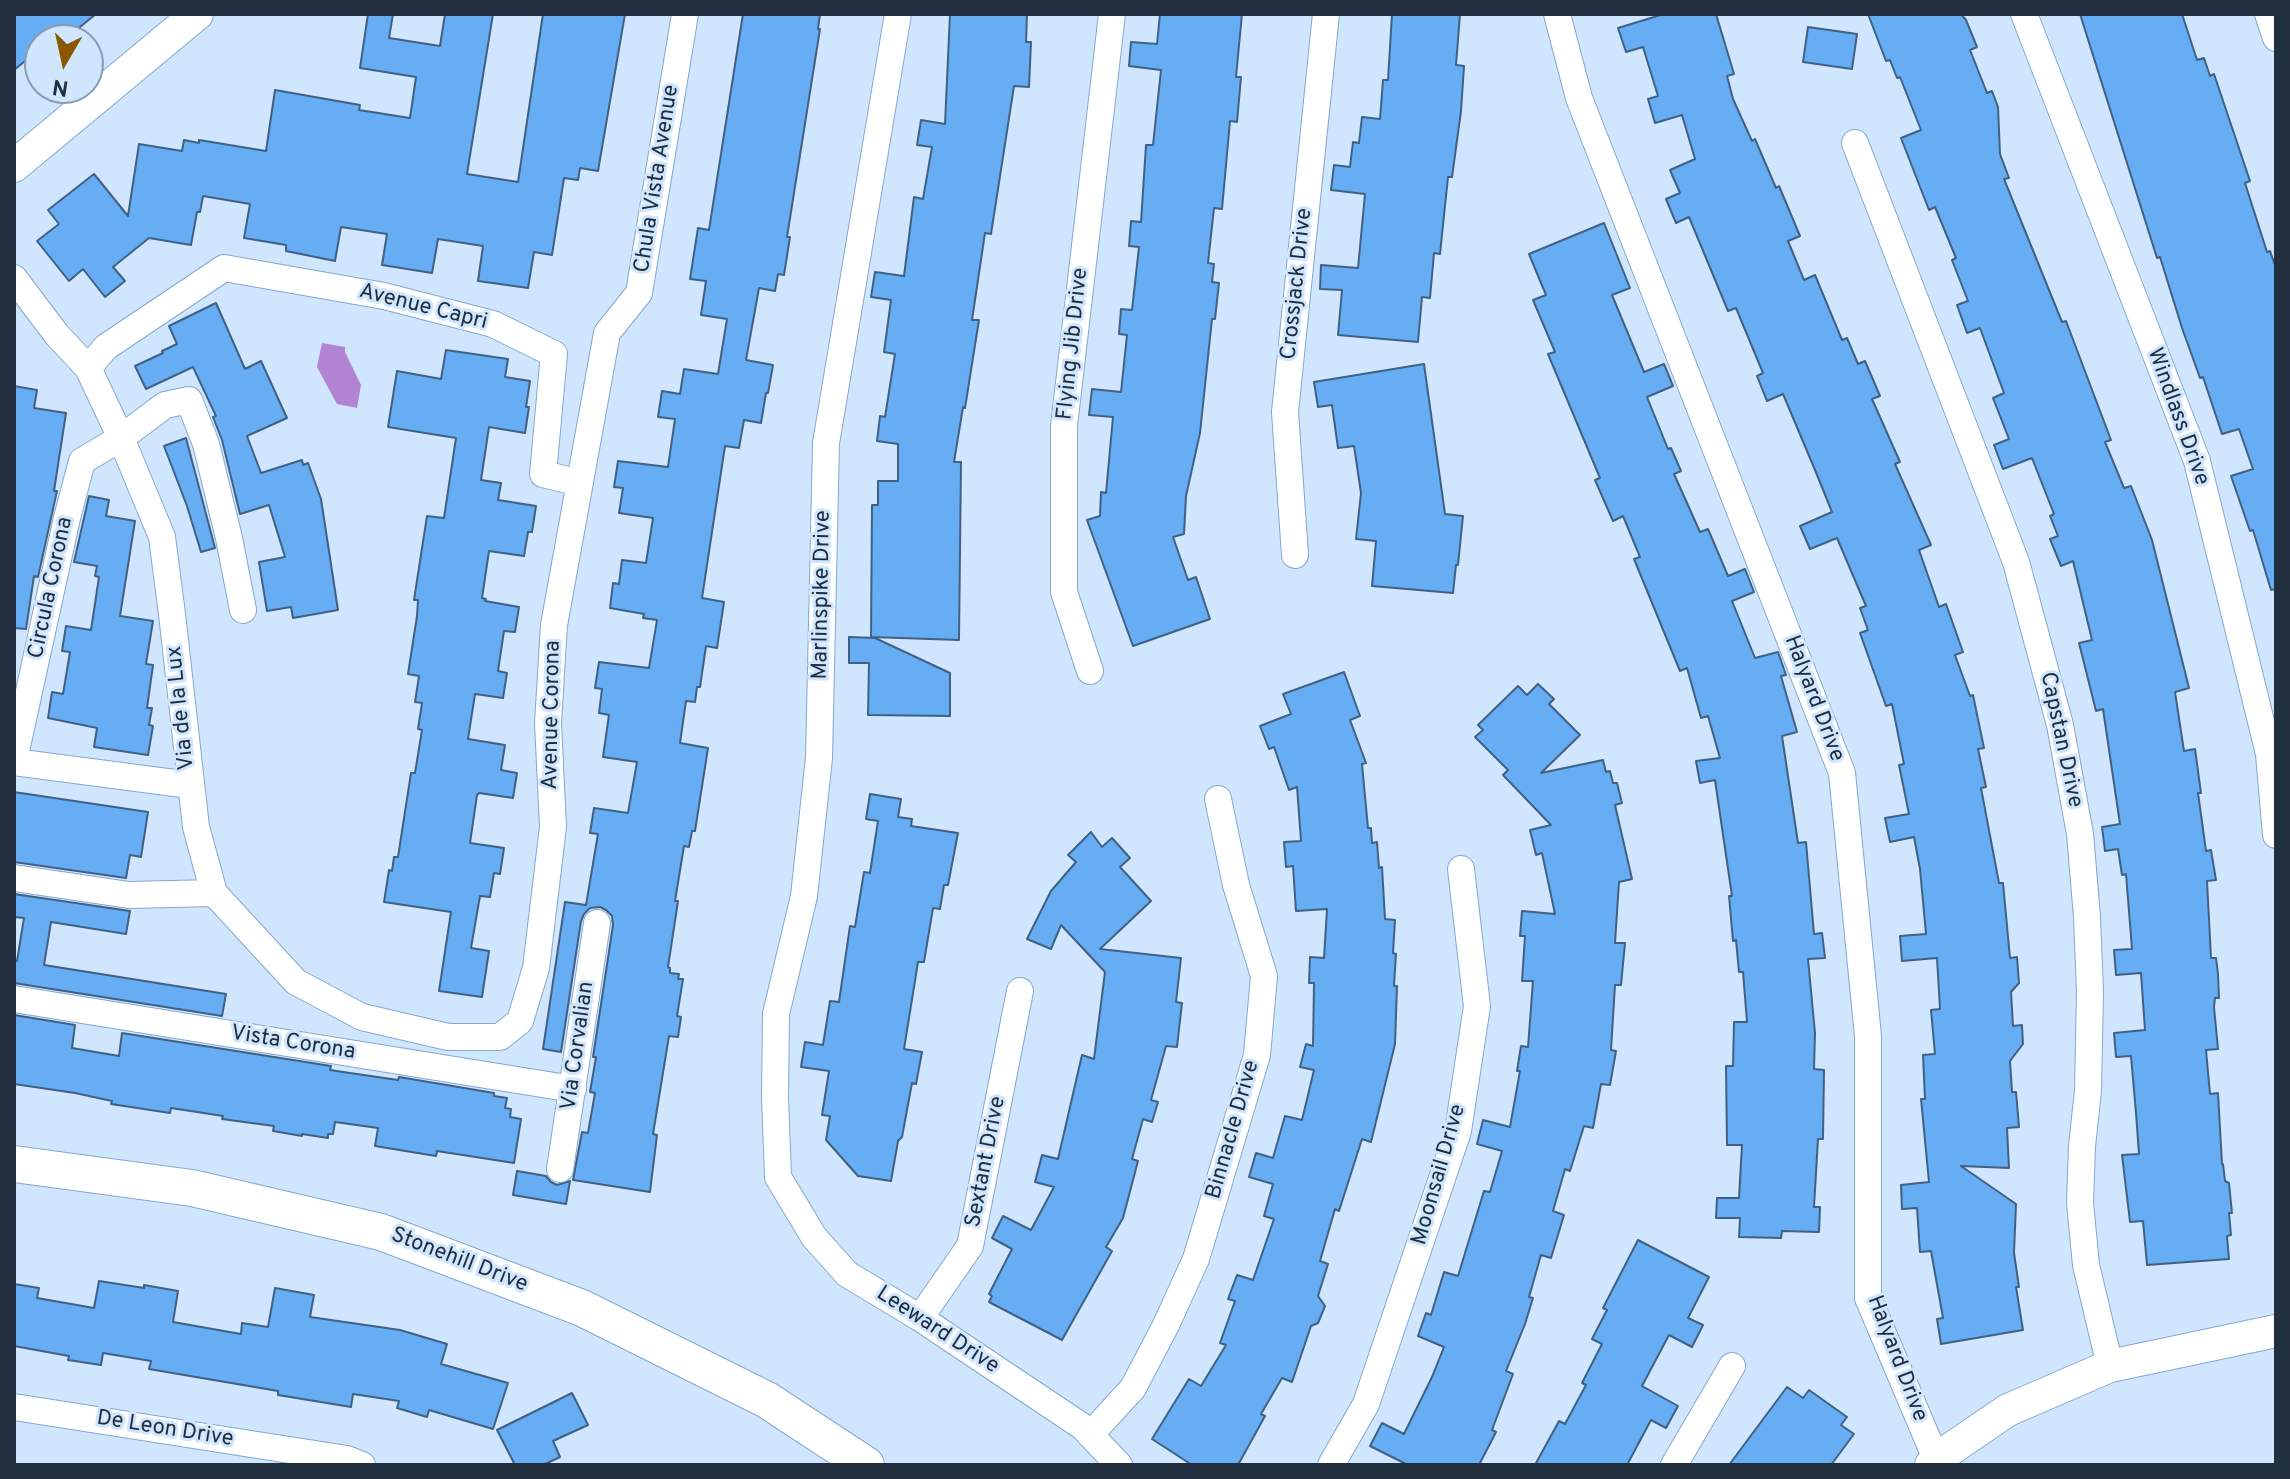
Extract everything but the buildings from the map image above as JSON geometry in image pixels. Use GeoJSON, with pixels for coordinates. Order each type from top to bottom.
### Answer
{"type":"FeatureCollection","features":[{"type":"Feature","properties":{"kind":"main road","name":"Stonehill Drive"},"geometry":{"type":"LineString","coordinates":[[14,1164],[192,1188],[381,1232],[582,1308],[767,1400],[866,1465]]}},
{"type":"Feature","properties":{"kind":"street"},"geometry":{"type":"LineString","coordinates":[[14,166],[197,14]]}},
{"type":"Feature","properties":{"kind":"street","name":"Chula Vista Avenue"},"geometry":{"type":"LineString","coordinates":[[607,333],[639,293],[685,14]]}},
{"type":"Feature","properties":{"kind":"street","name":"Marlinspike Drive"},"geometry":{"type":"LineString","coordinates":[[778,1177],[776,1014],[804,896],[819,758],[826,443],[898,14]]}},
{"type":"Feature","properties":{"kind":"street","name":"Flying Jib Drive"},"geometry":{"type":"LineString","coordinates":[[1090,671],[1064,592],[1064,426],[1112,14]]}},
{"type":"Feature","properties":{"kind":"street","name":"Crossjack Drive"},"geometry":{"type":"LineString","coordinates":[[1295,555],[1285,412],[1326,14]]}},
{"type":"Feature","properties":{"kind":"street","name":"Halyard Drive"},"geometry":{"type":"LineString","coordinates":[[1557,14],[1579,98],[1842,773],[1868,1036],[1868,1298],[1934,1462]]}},
{"type":"Feature","properties":{"kind":"street","name":"Windlass Drive"},"geometry":{"type":"LineString","coordinates":[[2024,14],[2197,461],[2269,754],[2276,835]]}},
{"type":"Feature","properties":{"kind":"street"},"geometry":{"type":"LineString","coordinates":[[2268,14],[2276,38]]}},
{"type":"Feature","properties":{"kind":"street","name":"Capstan Drive"},"geometry":{"type":"LineString","coordinates":[[1855,143],[2016,562],[2060,725],[2080,834],[2087,917],[2090,992],[2088,1091],[2080,1203],[2086,1265],[2110,1366]]}},
{"type":"Feature","properties":{"kind":"street","name":"Avenue Capri"},"geometry":{"type":"LineString","coordinates":[[88,368],[106,347],[224,268],[384,296],[493,324],[554,354],[543,474],[580,483]]}},
{"type":"Feature","properties":{"kind":"street","name":"Via de la Lux"},"geometry":{"type":"LineString","coordinates":[[14,278],[57,335],[88,368],[162,537],[196,827],[214,893],[296,982],[362,1017],[448,1037]]}},
{"type":"Feature","properties":{"kind":"street","name":"Avenue Corona"},"geometry":{"type":"LineString","coordinates":[[448,1037],[500,1037],[520,1021],[536,968],[553,827],[548,723],[554,625],[607,333]]}},
{"type":"Feature","properties":{"kind":"street"},"geometry":{"type":"LineString","coordinates":[[121,438],[165,405],[189,400],[210,457],[243,610]]}},
{"type":"Feature","properties":{"kind":"street","name":"Circula Corona"},"geometry":{"type":"LineString","coordinates":[[121,438],[82,461],[14,761],[190,785]]}},
{"type":"Feature","properties":{"kind":"street","name":"Binnacle Drive"},"geometry":{"type":"LineString","coordinates":[[1090,1435],[1133,1388],[1196,1259],[1257,1055],[1264,976],[1236,885],[1218,799]]}},
{"type":"Feature","properties":{"kind":"street","name":"Moonsail Drive"},"geometry":{"type":"LineString","coordinates":[[1331,1465],[1366,1404],[1458,1131],[1477,1006],[1461,869]]}},
{"type":"Feature","properties":{"kind":"street"},"geometry":{"type":"LineString","coordinates":[[14,878],[129,895],[214,893]]}},
{"type":"Feature","properties":{"kind":"street","name":"Via Corvalian"},"geometry":{"type":"LineString","coordinates":[[560,1169],[597,923]]}},
{"type":"Feature","properties":{"kind":"street","name":"Sextant Drive"},"geometry":{"type":"LineString","coordinates":[[920,1318],[970,1246],[1020,991]]}},
{"type":"Feature","properties":{"kind":"street","name":"Vista Corona"},"geometry":{"type":"LineString","coordinates":[[14,999],[573,1089]]}},
{"type":"Feature","properties":{"kind":"street"},"geometry":{"type":"LineString","coordinates":[[443,1068],[448,1037]]}},
{"type":"Feature","properties":{"kind":"street","name":"Leeward Drive"},"geometry":{"type":"LineString","coordinates":[[778,1177],[814,1237],[847,1274],[920,1318],[1083,1427],[1119,1465]]}},
{"type":"Feature","properties":{"kind":"street"},"geometry":{"type":"LineString","coordinates":[[1934,1462],[2008,1410],[2110,1366],[2276,1331]]}},
{"type":"Feature","properties":{"kind":"street"},"geometry":{"type":"LineString","coordinates":[[1674,1465],[1732,1366]]}},
{"type":"Feature","properties":{"kind":"street","name":"De Leon Drive"},"geometry":{"type":"LineString","coordinates":[[14,1407],[347,1459],[362,1465]]}},
{"type":"Feature","properties":{"kind":"shaded area"},"geometry":{"type":"Polygon","coordinates":[[[322,343],[345,347],[361,385],[357,408],[337,404],[317,367],[322,343]]]}}]}
